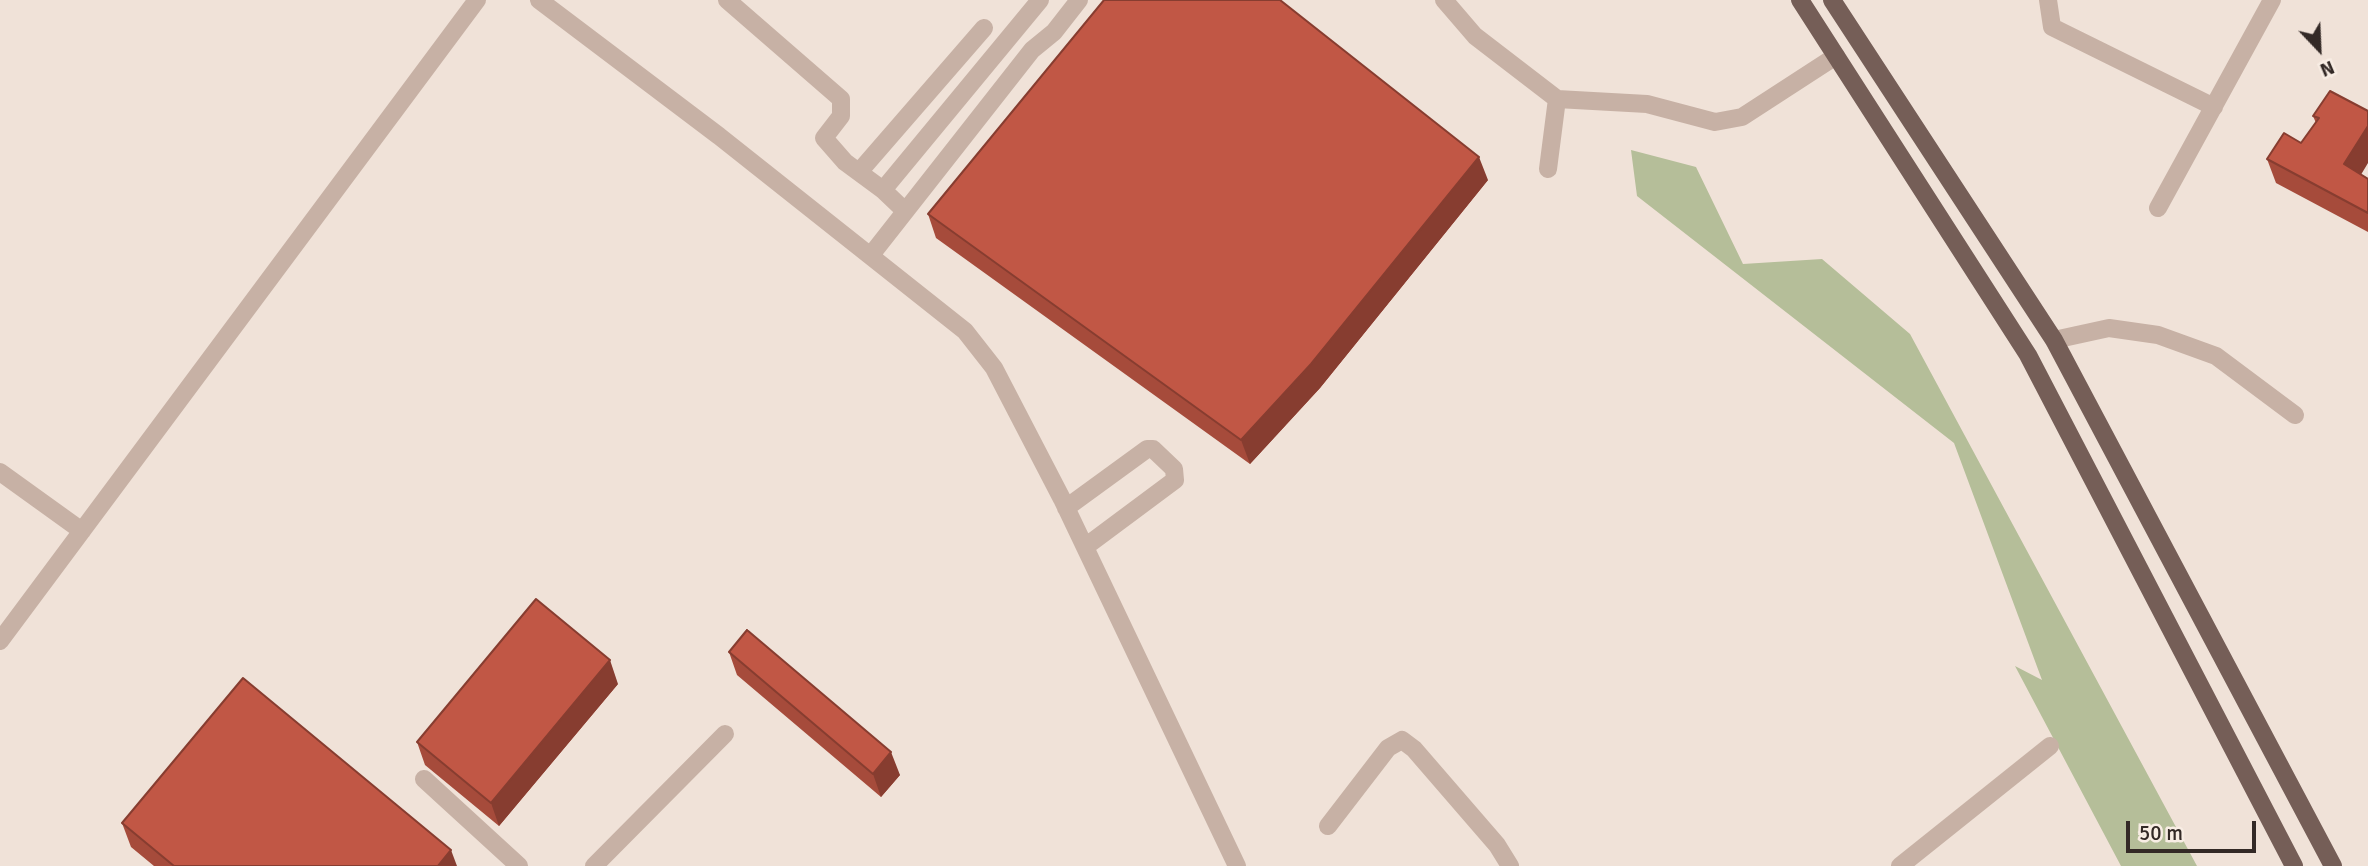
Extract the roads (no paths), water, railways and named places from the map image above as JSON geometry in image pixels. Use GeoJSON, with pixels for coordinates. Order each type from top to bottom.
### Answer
{"type":"FeatureCollection","features":[{"type":"Feature","properties":{"kind":"main road"},"geometry":{"type":"LineString","coordinates":[[1800,0],[2028,355],[2294,866]]}},
{"type":"Feature","properties":{"kind":"main road"},"geometry":{"type":"LineString","coordinates":[[1832,0],[2054,340],[2333,866]]}},
{"type":"Feature","properties":{"kind":"street"},"geometry":{"type":"LineString","coordinates":[[0,641],[477,0]]}},
{"type":"Feature","properties":{"kind":"street"},"geometry":{"type":"LineString","coordinates":[[539,0],[871,255],[965,331],[994,368],[1066,508],[1237,866]]}},
{"type":"Feature","properties":{"kind":"street"},"geometry":{"type":"LineString","coordinates":[[727,0],[841,100],[841,116],[824,138],[828,146],[905,211]]}},
{"type":"Feature","properties":{"kind":"street"},"geometry":{"type":"LineString","coordinates":[[883,190],[1040,0]]}},
{"type":"Feature","properties":{"kind":"street"},"geometry":{"type":"LineString","coordinates":[[871,255],[1032,50],[1054,32],[1079,0]]}},
{"type":"Feature","properties":{"kind":"street"},"geometry":{"type":"LineString","coordinates":[[1444,0],[1475,36],[1557,99],[1647,104],[1715,122],[1727,122],[1742,117],[1836,56]]}},
{"type":"Feature","properties":{"kind":"street"},"geometry":{"type":"LineString","coordinates":[[2048,0],[2052,27],[2214,107]]}},
{"type":"Feature","properties":{"kind":"street"},"geometry":{"type":"LineString","coordinates":[[2158,208],[2272,0]]}},
{"type":"Feature","properties":{"kind":"street"},"geometry":{"type":"LineString","coordinates":[[859,172],[984,28]]}},
{"type":"Feature","properties":{"kind":"street"},"geometry":{"type":"LineString","coordinates":[[1548,169],[1557,99]]}},
{"type":"Feature","properties":{"kind":"street"},"geometry":{"type":"LineString","coordinates":[[2054,340],[2109,328],[2158,335],[2216,356],[2295,415]]}},
{"type":"Feature","properties":{"kind":"street"},"geometry":{"type":"LineString","coordinates":[[1066,508],[1147,449],[1153,449],[1174,469],[1175,480],[1085,547]]}},
{"type":"Feature","properties":{"kind":"street"},"geometry":{"type":"LineString","coordinates":[[0,472],[82,531]]}},
{"type":"Feature","properties":{"kind":"street"},"geometry":{"type":"LineString","coordinates":[[594,866],[725,734]]}},
{"type":"Feature","properties":{"kind":"street"},"geometry":{"type":"LineString","coordinates":[[1328,826],[1388,748],[1402,740],[1414,748],[1497,845],[1510,866]]}},
{"type":"Feature","properties":{"kind":"street"},"geometry":{"type":"LineString","coordinates":[[1900,866],[2050,746]]}},
{"type":"Feature","properties":{"kind":"street"},"geometry":{"type":"LineString","coordinates":[[424,779],[519,866]]}}]}
